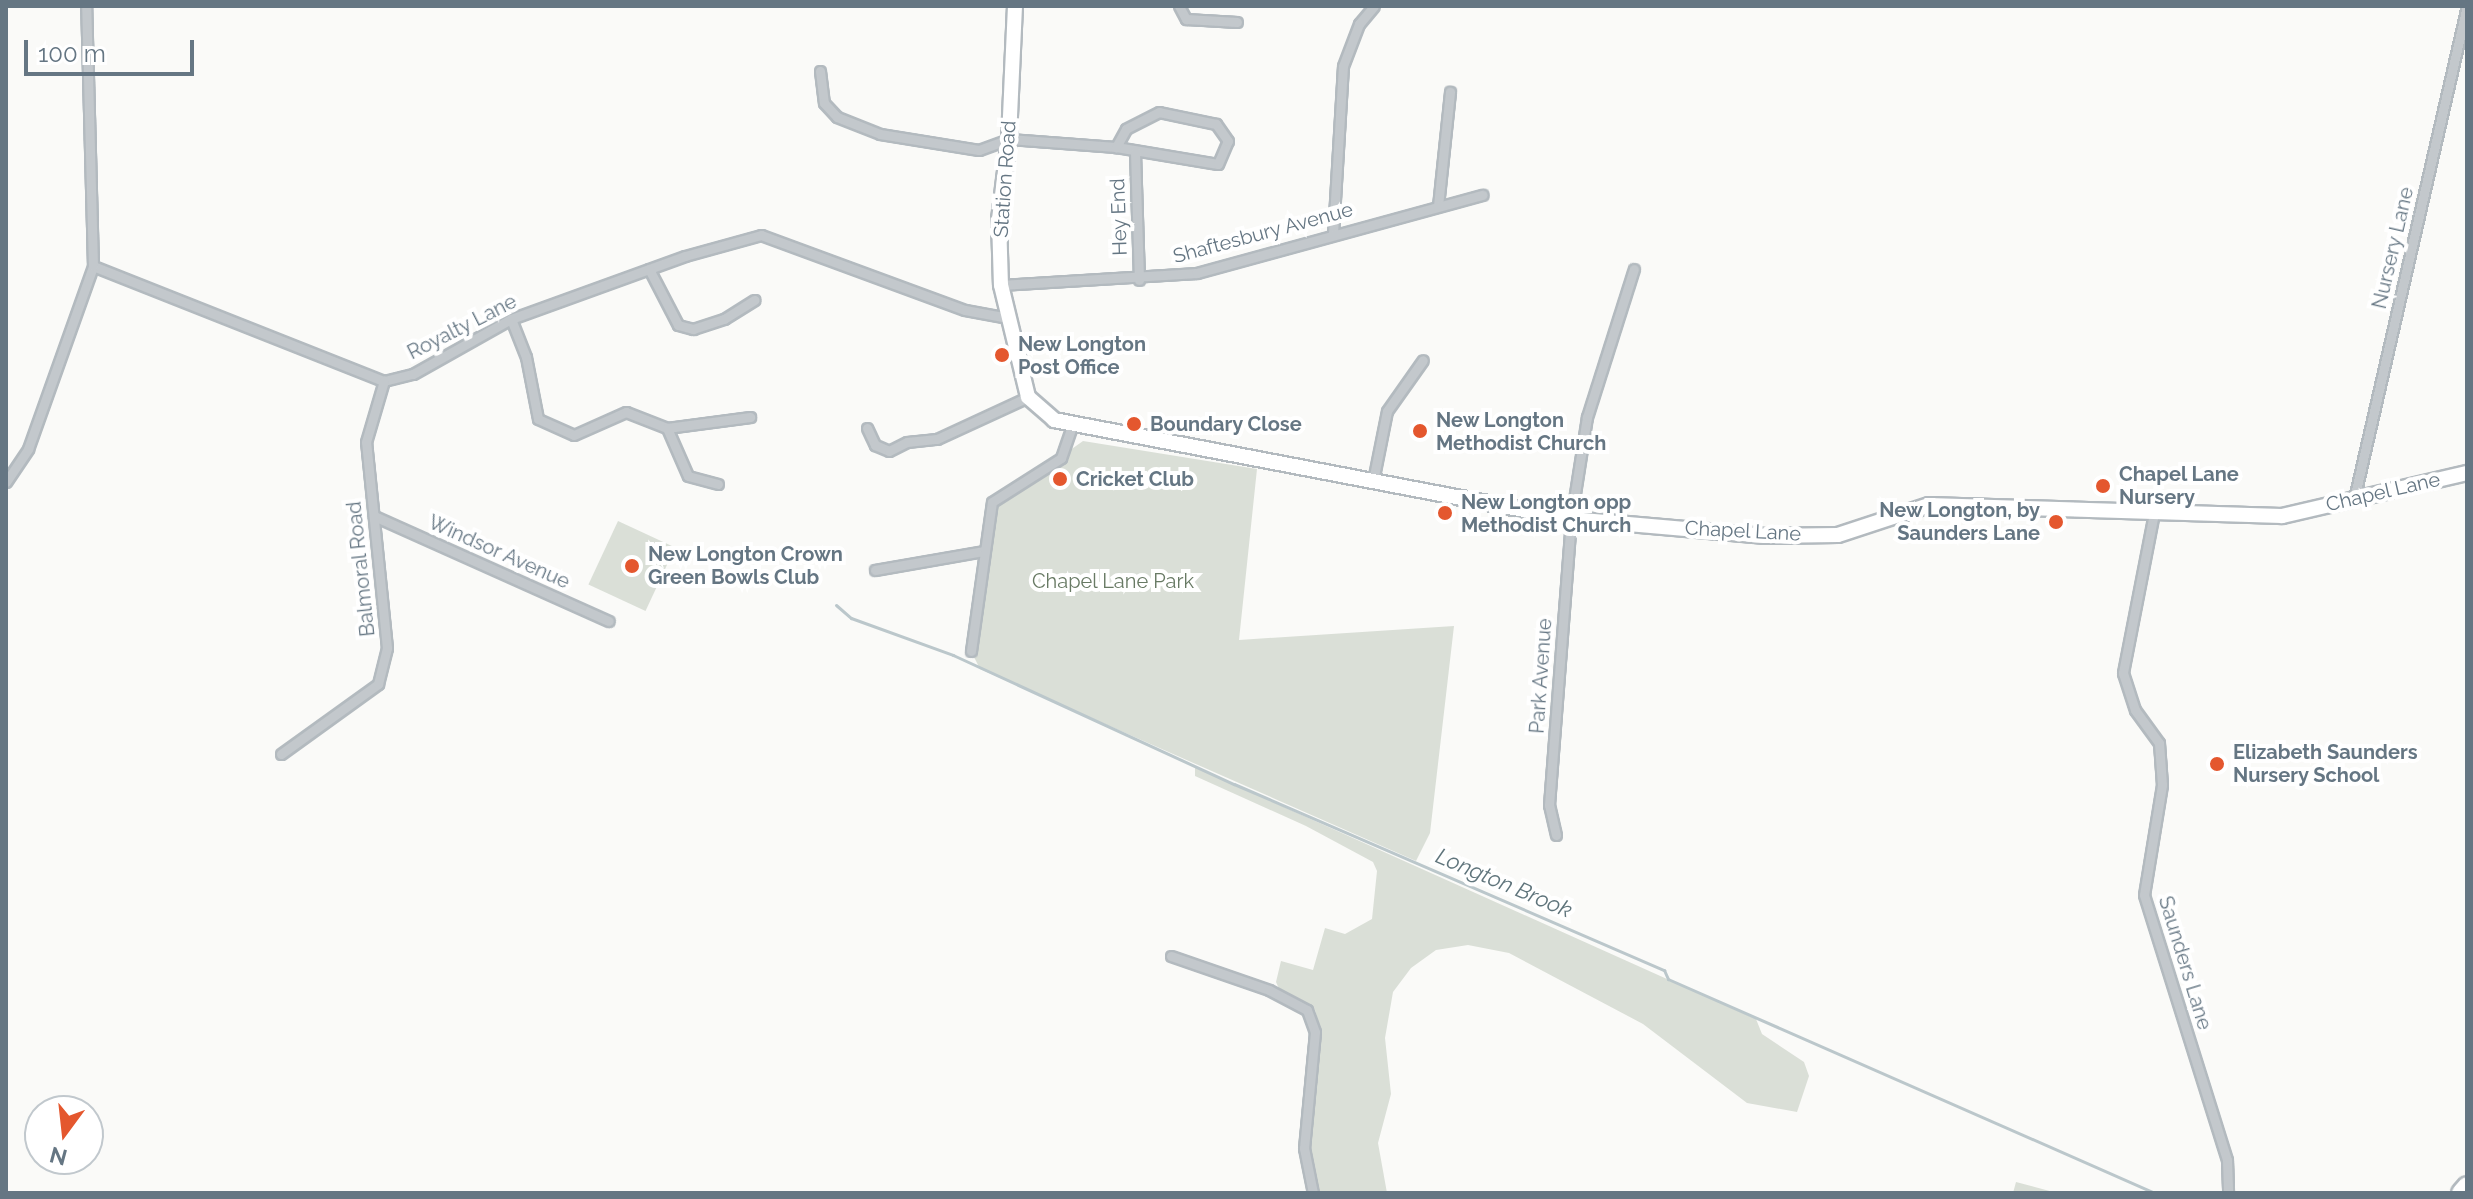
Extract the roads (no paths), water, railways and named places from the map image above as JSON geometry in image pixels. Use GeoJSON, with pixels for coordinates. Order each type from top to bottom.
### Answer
{"type":"FeatureCollection","features":[{"type":"Feature","properties":{"kind":"highway"},"geometry":{"type":"LineString","coordinates":[[2461,1193],[2467,1186]]}},
{"type":"Feature","properties":{"kind":"street"},"geometry":{"type":"LineString","coordinates":[[6,482],[28,449],[93,266],[86,6]]}},
{"type":"Feature","properties":{"kind":"street","name":"Station Road"},"geometry":{"type":"LineString","coordinates":[[1015,6],[1009,139],[999,219],[1001,285],[1028,397]]}},
{"type":"Feature","properties":{"kind":"street"},"geometry":{"type":"LineString","coordinates":[[1179,6],[1186,19],[1237,22]]}},
{"type":"Feature","properties":{"kind":"street"},"geometry":{"type":"LineString","coordinates":[[1333,234],[1343,66],[1359,24],[1374,6]]}},
{"type":"Feature","properties":{"kind":"street","name":"Nursery Lane"},"geometry":{"type":"LineString","coordinates":[[2354,499],[2467,6]]}},
{"type":"Feature","properties":{"kind":"street"},"geometry":{"type":"LineString","coordinates":[[820,71],[824,103],[837,117],[880,134],[979,150],[1009,139],[1116,147],[1218,164],[1228,141],[1216,124],[1159,112],[1126,129],[1116,147]]}},
{"type":"Feature","properties":{"kind":"street"},"geometry":{"type":"LineString","coordinates":[[1438,206],[1450,92]]}},
{"type":"Feature","properties":{"kind":"street","name":"Hey End"},"geometry":{"type":"LineString","coordinates":[[1135,152],[1139,280]]}},
{"type":"Feature","properties":{"kind":"street","name":"Shaftesbury Avenue"},"geometry":{"type":"LineString","coordinates":[[1001,285],[1139,280],[1197,273],[1483,195]]}},
{"type":"Feature","properties":{"kind":"street","name":"Royalty Lane"},"geometry":{"type":"LineString","coordinates":[[384,381],[413,374],[511,319],[649,269],[761,235],[965,310],[1008,318]]}},
{"type":"Feature","properties":{"kind":"street"},"geometry":{"type":"LineString","coordinates":[[93,266],[384,381]]}},
{"type":"Feature","properties":{"kind":"street"},"geometry":{"type":"LineString","coordinates":[[649,269],[678,325],[693,329],[724,319],[754,300]]}},
{"type":"Feature","properties":{"kind":"street","name":"Park Avenue"},"geometry":{"type":"LineString","coordinates":[[1556,835],[1549,805],[1571,519],[1587,417],[1634,269]]}},
{"type":"Feature","properties":{"kind":"street"},"geometry":{"type":"LineString","coordinates":[[511,319],[526,357],[538,419],[574,435],[626,412],[667,428],[750,417]]}},
{"type":"Feature","properties":{"kind":"street"},"geometry":{"type":"LineString","coordinates":[[1373,481],[1387,411],[1423,360]]}},
{"type":"Feature","properties":{"kind":"street","name":"Balmoral Road"},"geometry":{"type":"LineString","coordinates":[[281,754],[378,684],[387,648],[366,442],[384,381]]}},
{"type":"Feature","properties":{"kind":"street"},"geometry":{"type":"LineString","coordinates":[[867,428],[875,445],[889,451],[907,442],[937,439],[1028,397]]}},
{"type":"Feature","properties":{"kind":"street","name":"Chapel Lane"},"geometry":{"type":"LineString","coordinates":[[1028,397],[1045,416],[1073,423],[1571,519],[1765,536],[1838,535],[1929,505],[2282,516],[2467,473]]}},
{"type":"Feature","properties":{"kind":"street"},"geometry":{"type":"LineString","coordinates":[[971,651],[992,502],[1061,458],[1073,423]]}},
{"type":"Feature","properties":{"kind":"street"},"geometry":{"type":"LineString","coordinates":[[667,428],[688,476],[718,484]]}},
{"type":"Feature","properties":{"kind":"street","name":"Saunders Lane"},"geometry":{"type":"LineString","coordinates":[[2154,513],[2123,673],[2135,710],[2159,743],[2162,785],[2144,895],[2227,1160],[2228,1193]]}},
{"type":"Feature","properties":{"kind":"street","name":"Windsor Avenue"},"geometry":{"type":"LineString","coordinates":[[374,516],[609,621]]}},
{"type":"Feature","properties":{"kind":"street"},"geometry":{"type":"LineString","coordinates":[[875,570],[984,551]]}},
{"type":"Feature","properties":{"kind":"street"},"geometry":{"type":"LineString","coordinates":[[1171,956],[1269,990],[1307,1010],[1315,1032],[1304,1148],[1313,1193]]}},
{"type":"Feature","properties":{"kind":"waterway","name":"Longton Brook"},"geometry":{"type":"LineString","coordinates":[[836,605],[851,618],[953,655],[1234,784],[1664,970],[1668,979],[2155,1193]]}},
{"type":"Feature","properties":{"kind":"place","name":"New Longton Post Office"},"geometry":{"type":"Point","coordinates":[1002,355]}},
{"type":"Feature","properties":{"kind":"place","name":"Boundary Close"},"geometry":{"type":"Point","coordinates":[1134,424]}},
{"type":"Feature","properties":{"kind":"place","name":"New Longton Methodist Church"},"geometry":{"type":"Point","coordinates":[1420,431]}},
{"type":"Feature","properties":{"kind":"place","name":"Cricket Club"},"geometry":{"type":"Point","coordinates":[1060,479]}},
{"type":"Feature","properties":{"kind":"place","name":"Chapel Lane Nursery"},"geometry":{"type":"Point","coordinates":[2103,486]}},
{"type":"Feature","properties":{"kind":"place","name":"New Longton opp Methodist Church"},"geometry":{"type":"Point","coordinates":[1445,513]}},
{"type":"Feature","properties":{"kind":"place","name":"New Longton, by Saunders Lane"},"geometry":{"type":"Point","coordinates":[2056,522]}},
{"type":"Feature","properties":{"kind":"place","name":"New Longton Crown Green Bowls Club"},"geometry":{"type":"Point","coordinates":[632,566]}},
{"type":"Feature","properties":{"kind":"place","name":"Elizabeth Saunders Nursery School"},"geometry":{"type":"Point","coordinates":[2217,764]}},
{"type":"Feature","properties":{"kind":"park label","name":"Chapel Lane Park"},"geometry":{"type":"Point","coordinates":[1113,581]}}]}
